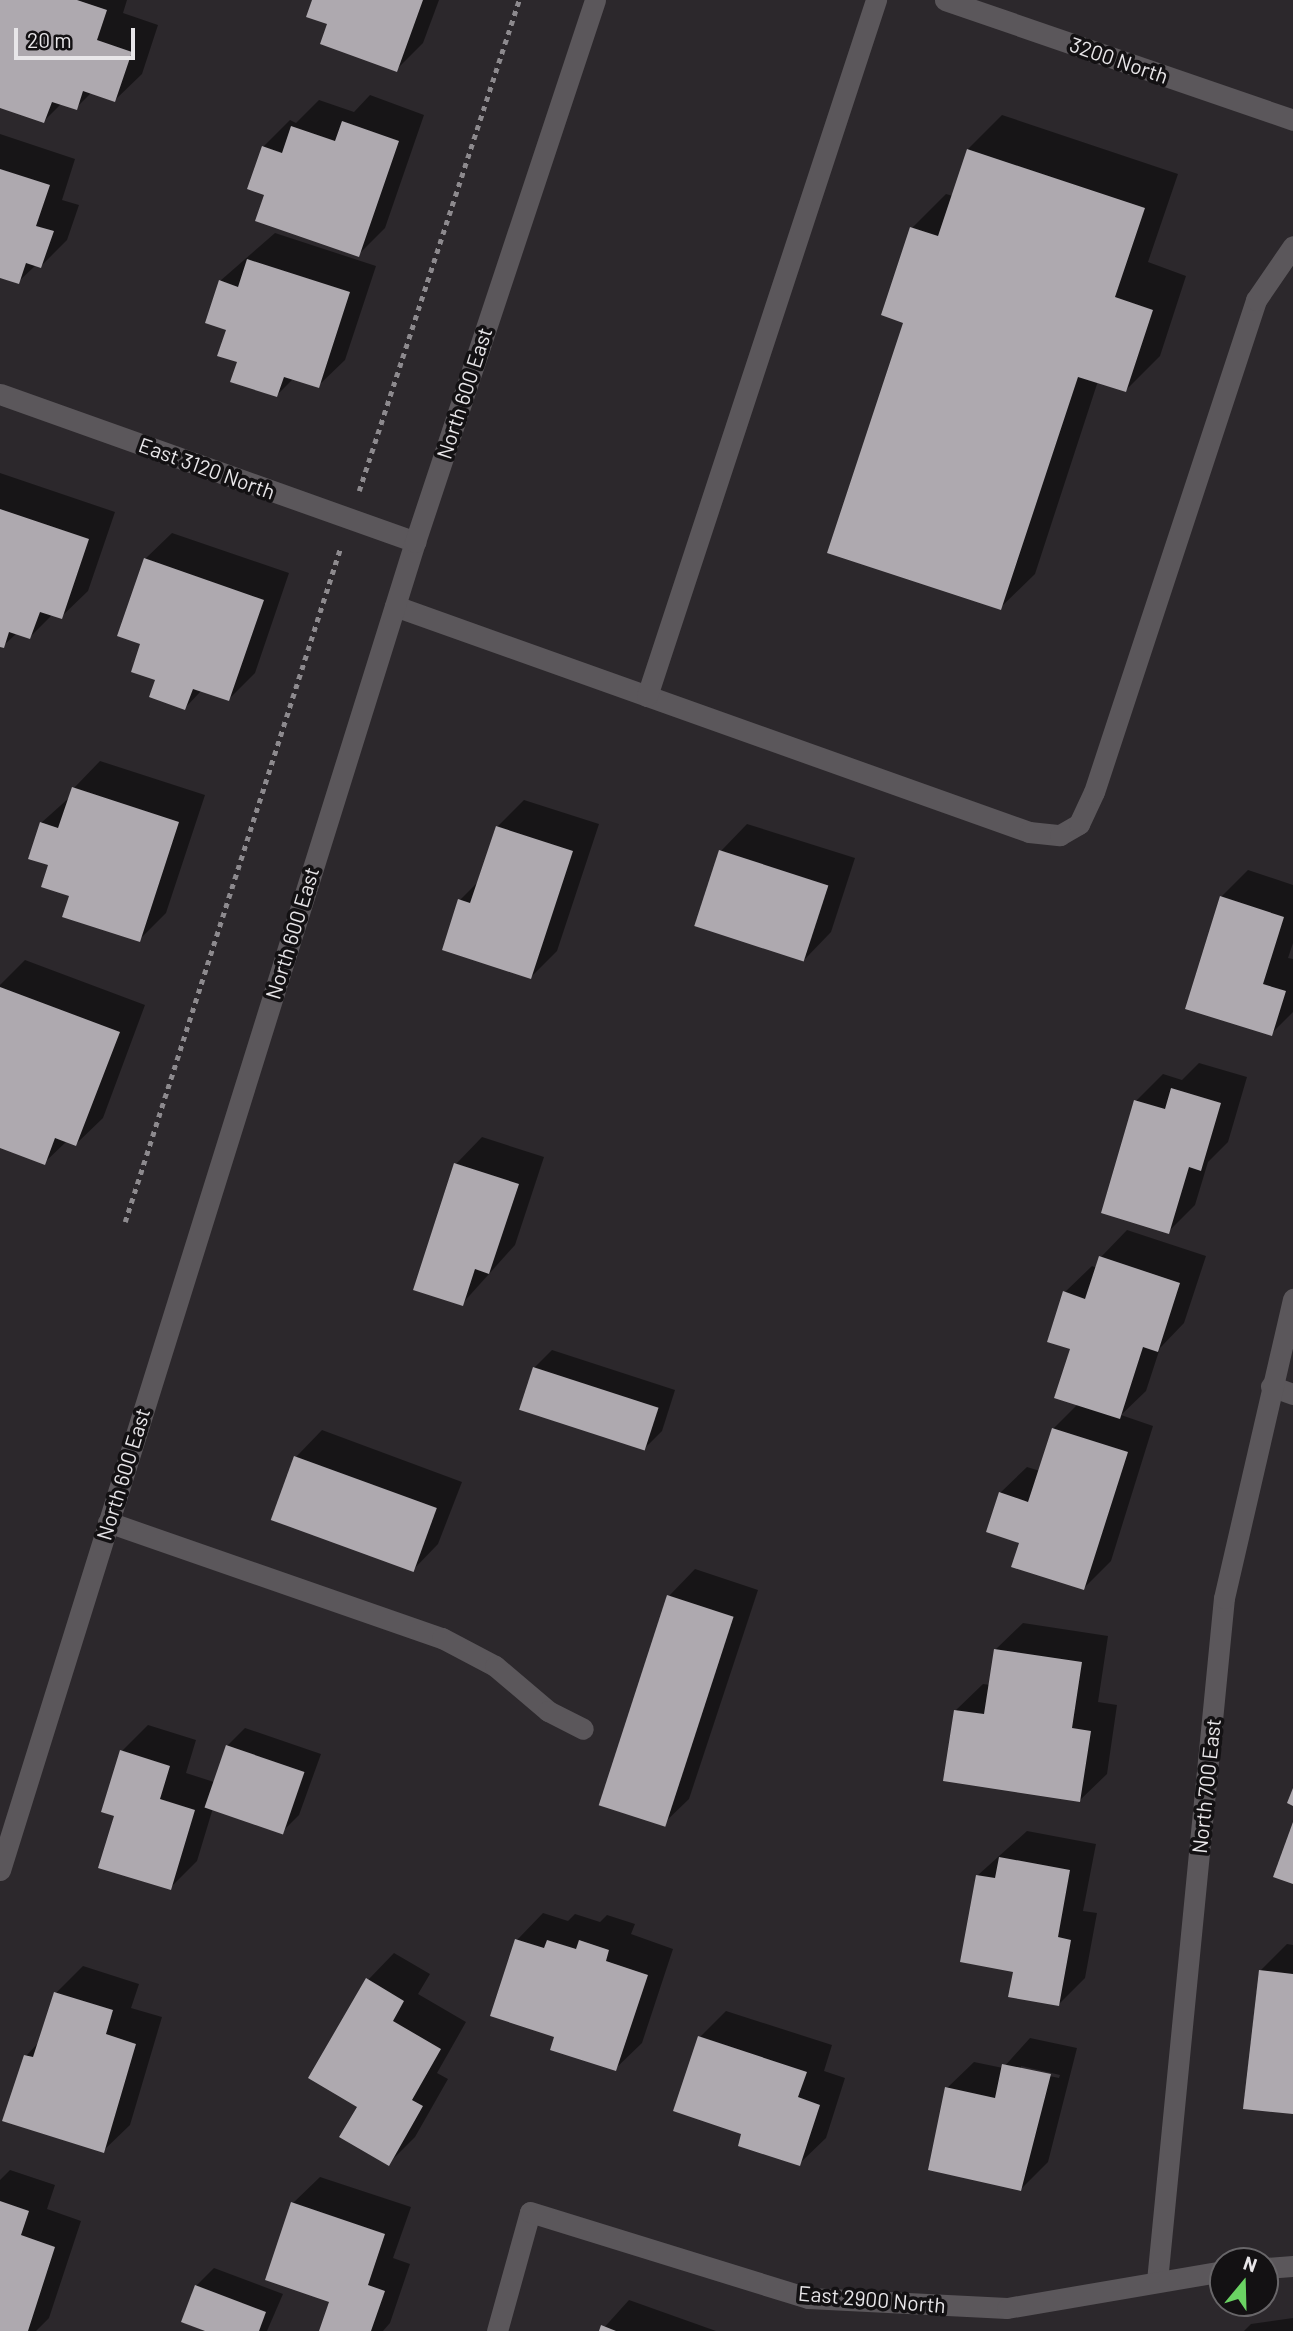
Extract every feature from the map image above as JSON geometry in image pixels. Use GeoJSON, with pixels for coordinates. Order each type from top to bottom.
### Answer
{"type":"FeatureCollection","features":[{"type":"Feature","properties":{"kind":"street","name":"North 600 East"},"geometry":{"type":"LineString","coordinates":[[0,1870],[415,542],[595,0]]}},
{"type":"Feature","properties":{"kind":"street"},"geometry":{"type":"LineString","coordinates":[[647,696],[876,0]]}},
{"type":"Feature","properties":{"kind":"street","name":"3200 North"},"geometry":{"type":"LineString","coordinates":[[945,0],[1293,120]]}},
{"type":"Feature","properties":{"kind":"street"},"geometry":{"type":"LineString","coordinates":[[395,606],[1029,832],[1060,835],[1079,824],[1094,792],[1256,300],[1293,246]]}},
{"type":"Feature","properties":{"kind":"street","name":"East 3120 North"},"geometry":{"type":"LineString","coordinates":[[0,394],[415,542]]}},
{"type":"Feature","properties":{"kind":"street","name":"North 700 East"},"geometry":{"type":"LineString","coordinates":[[1157,2281],[1224,1598],[1270,1386],[1293,1299]]}},
{"type":"Feature","properties":{"kind":"street"},"geometry":{"type":"LineString","coordinates":[[1270,1386],[1293,1394]]}},
{"type":"Feature","properties":{"kind":"street"},"geometry":{"type":"LineString","coordinates":[[108,1522],[442,1638],[495,1666],[548,1712],[583,1729]]}},
{"type":"Feature","properties":{"kind":"street","name":"East 2900 North"},"geometry":{"type":"LineString","coordinates":[[497,2331],[530,2212],[808,2298],[1007,2308],[1209,2273]]}},
{"type":"Feature","properties":{"kind":"path"},"geometry":{"type":"LineString","coordinates":[[365,475],[519,0]]}},
{"type":"Feature","properties":{"kind":"path"},"geometry":{"type":"LineString","coordinates":[[125,1222],[334,570]]}},
{"type":"Feature","properties":{"kind":"building"},"geometry":{"type":"Polygon","coordinates":[[[0,0],[77,0],[107,10],[97,40],[132,52],[115,102],[83,91],[77,110],[52,102],[44,123],[0,108],[0,0]]]}},
{"type":"Feature","properties":{"kind":"building"},"geometry":{"type":"Polygon","coordinates":[[[312,0],[423,0],[397,72],[320,44],[327,24],[306,17],[312,0]]]}},
{"type":"Feature","properties":{"kind":"building"},"geometry":{"type":"Polygon","coordinates":[[[342,121],[399,141],[359,257],[255,221],[264,195],[247,189],[262,146],[282,153],[291,126],[335,141],[342,121]]]}},
{"type":"Feature","properties":{"kind":"building"},"geometry":{"type":"Polygon","coordinates":[[[967,149],[1145,208],[1115,297],[1153,310],[1126,392],[1078,377],[1001,610],[827,553],[903,323],[881,315],[910,227],[938,236],[967,149]]]}},
{"type":"Feature","properties":{"kind":"building"},"geometry":{"type":"Polygon","coordinates":[[[0,169],[50,185],[36,226],[54,231],[41,268],[26,263],[19,284],[0,278],[0,169]]]}},
{"type":"Feature","properties":{"kind":"building"},"geometry":{"type":"Polygon","coordinates":[[[247,259],[350,292],[319,388],[284,377],[277,397],[230,382],[237,362],[217,356],[226,330],[205,323],[219,280],[238,287],[247,259]]]}},
{"type":"Feature","properties":{"kind":"building"},"geometry":{"type":"Polygon","coordinates":[[[0,509],[89,539],[62,619],[40,612],[30,639],[9,632],[4,648],[0,647],[0,509]]]}},
{"type":"Feature","properties":{"kind":"building"},"geometry":{"type":"Polygon","coordinates":[[[144,558],[264,600],[229,701],[193,689],[185,710],[149,697],[155,680],[131,672],[140,644],[117,636],[144,558]]]}},
{"type":"Feature","properties":{"kind":"building"},"geometry":{"type":"Polygon","coordinates":[[[72,787],[179,822],[140,942],[62,917],[69,896],[41,887],[48,865],[28,859],[40,822],[58,828],[72,787]]]}},
{"type":"Feature","properties":{"kind":"building"},"geometry":{"type":"Polygon","coordinates":[[[496,826],[573,851],[531,979],[442,950],[458,899],[470,903],[496,826]]]}},
{"type":"Feature","properties":{"kind":"building"},"geometry":{"type":"Polygon","coordinates":[[[719,850],[828,886],[804,962],[694,926],[719,850]]]}},
{"type":"Feature","properties":{"kind":"building"},"geometry":{"type":"Polygon","coordinates":[[[1220,896],[1284,917],[1263,984],[1286,991],[1272,1036],[1185,1009],[1220,896]]]}},
{"type":"Feature","properties":{"kind":"building"},"geometry":{"type":"Polygon","coordinates":[[[0,987],[120,1032],[76,1146],[55,1138],[45,1165],[0,1148],[0,987]]]}},
{"type":"Feature","properties":{"kind":"building"},"geometry":{"type":"Polygon","coordinates":[[[1171,1088],[1221,1103],[1201,1171],[1189,1167],[1169,1234],[1101,1213],[1134,1100],[1165,1109],[1171,1088]]]}},
{"type":"Feature","properties":{"kind":"building"},"geometry":{"type":"Polygon","coordinates":[[[454,1163],[519,1184],[489,1274],[475,1269],[463,1306],[413,1290],[454,1163]]]}},
{"type":"Feature","properties":{"kind":"building"},"geometry":{"type":"Polygon","coordinates":[[[1099,1256],[1180,1283],[1158,1352],[1143,1347],[1120,1419],[1054,1398],[1070,1349],[1047,1342],[1063,1291],[1085,1299],[1099,1256]]]}},
{"type":"Feature","properties":{"kind":"building"},"geometry":{"type":"Polygon","coordinates":[[[533,1367],[659,1408],[645,1451],[519,1410],[533,1367]]]}},
{"type":"Feature","properties":{"kind":"building"},"geometry":{"type":"Polygon","coordinates":[[[1052,1428],[1128,1452],[1084,1590],[1011,1567],[1019,1543],[986,1532],[999,1492],[1028,1502],[1052,1428]]]}},
{"type":"Feature","properties":{"kind":"building"},"geometry":{"type":"Polygon","coordinates":[[[294,1456],[437,1508],[414,1572],[271,1520],[294,1456]]]}},
{"type":"Feature","properties":{"kind":"building"},"geometry":{"type":"Polygon","coordinates":[[[667,1595],[734,1617],[665,1827],[599,1805],[667,1595]]]}},
{"type":"Feature","properties":{"kind":"building"},"geometry":{"type":"Polygon","coordinates":[[[994,1649],[1082,1662],[1072,1728],[1091,1731],[1080,1802],[943,1781],[954,1710],[984,1714],[994,1649]]]}},
{"type":"Feature","properties":{"kind":"building"},"geometry":{"type":"Polygon","coordinates":[[[226,1745],[304,1772],[283,1834],[205,1807],[226,1745]]]}},
{"type":"Feature","properties":{"kind":"building"},"geometry":{"type":"Polygon","coordinates":[[[120,1750],[170,1766],[160,1799],[195,1810],[171,1890],[98,1868],[114,1816],[101,1812],[120,1750]]]}},
{"type":"Feature","properties":{"kind":"building"},"geometry":{"type":"Polygon","coordinates":[[[1293,1788],[1293,1806],[1287,1803],[1293,1788]]]}},
{"type":"Feature","properties":{"kind":"building"},"geometry":{"type":"Polygon","coordinates":[[[1293,1822],[1293,1884],[1273,1877],[1293,1822]]]}},
{"type":"Feature","properties":{"kind":"building"},"geometry":{"type":"Polygon","coordinates":[[[999,1857],[1070,1870],[1058,1937],[1071,1940],[1059,2006],[1008,1997],[1013,1972],[960,1962],[976,1875],[995,1878],[999,1857]]]}},
{"type":"Feature","properties":{"kind":"building"},"geometry":{"type":"Polygon","coordinates":[[[515,1939],[544,1948],[547,1940],[576,1949],[579,1940],[609,1950],[606,1961],[648,1975],[616,2071],[550,2050],[554,2037],[490,2016],[515,1939]]]}},
{"type":"Feature","properties":{"kind":"building"},"geometry":{"type":"Polygon","coordinates":[[[1259,1970],[1293,1974],[1293,2114],[1243,2109],[1259,1970]]]}},
{"type":"Feature","properties":{"kind":"building"},"geometry":{"type":"Polygon","coordinates":[[[366,1978],[404,2001],[393,2021],[441,2049],[412,2100],[423,2106],[389,2166],[339,2137],[357,2107],[308,2078],[366,1978]]]}},
{"type":"Feature","properties":{"kind":"building"},"geometry":{"type":"Polygon","coordinates":[[[54,1992],[113,2010],[106,2034],[136,2044],[104,2153],[2,2121],[24,2055],[33,2057],[54,1992]]]}},
{"type":"Feature","properties":{"kind":"building"},"geometry":{"type":"Polygon","coordinates":[[[698,2036],[807,2072],[798,2097],[820,2105],[800,2166],[738,2146],[741,2134],[673,2111],[698,2036]]]}},
{"type":"Feature","properties":{"kind":"building"},"geometry":{"type":"Polygon","coordinates":[[[1002,2064],[1051,2074],[1021,2191],[928,2170],[945,2087],[995,2098],[1002,2064]]]}},
{"type":"Feature","properties":{"kind":"building"},"geometry":{"type":"Polygon","coordinates":[[[0,2201],[29,2211],[21,2235],[55,2247],[28,2331],[0,2331],[0,2201]]]}},
{"type":"Feature","properties":{"kind":"building"},"geometry":{"type":"Polygon","coordinates":[[[291,2202],[385,2234],[368,2285],[385,2291],[371,2331],[319,2331],[329,2302],[265,2280],[291,2202]]]}},
{"type":"Feature","properties":{"kind":"building"},"geometry":{"type":"Polygon","coordinates":[[[195,2285],[266,2312],[259,2331],[205,2331],[181,2322],[195,2285]]]}},
{"type":"Feature","properties":{"kind":"building"},"geometry":{"type":"Polygon","coordinates":[[[601,2325],[616,2331],[599,2331],[601,2325]]]}}]}
